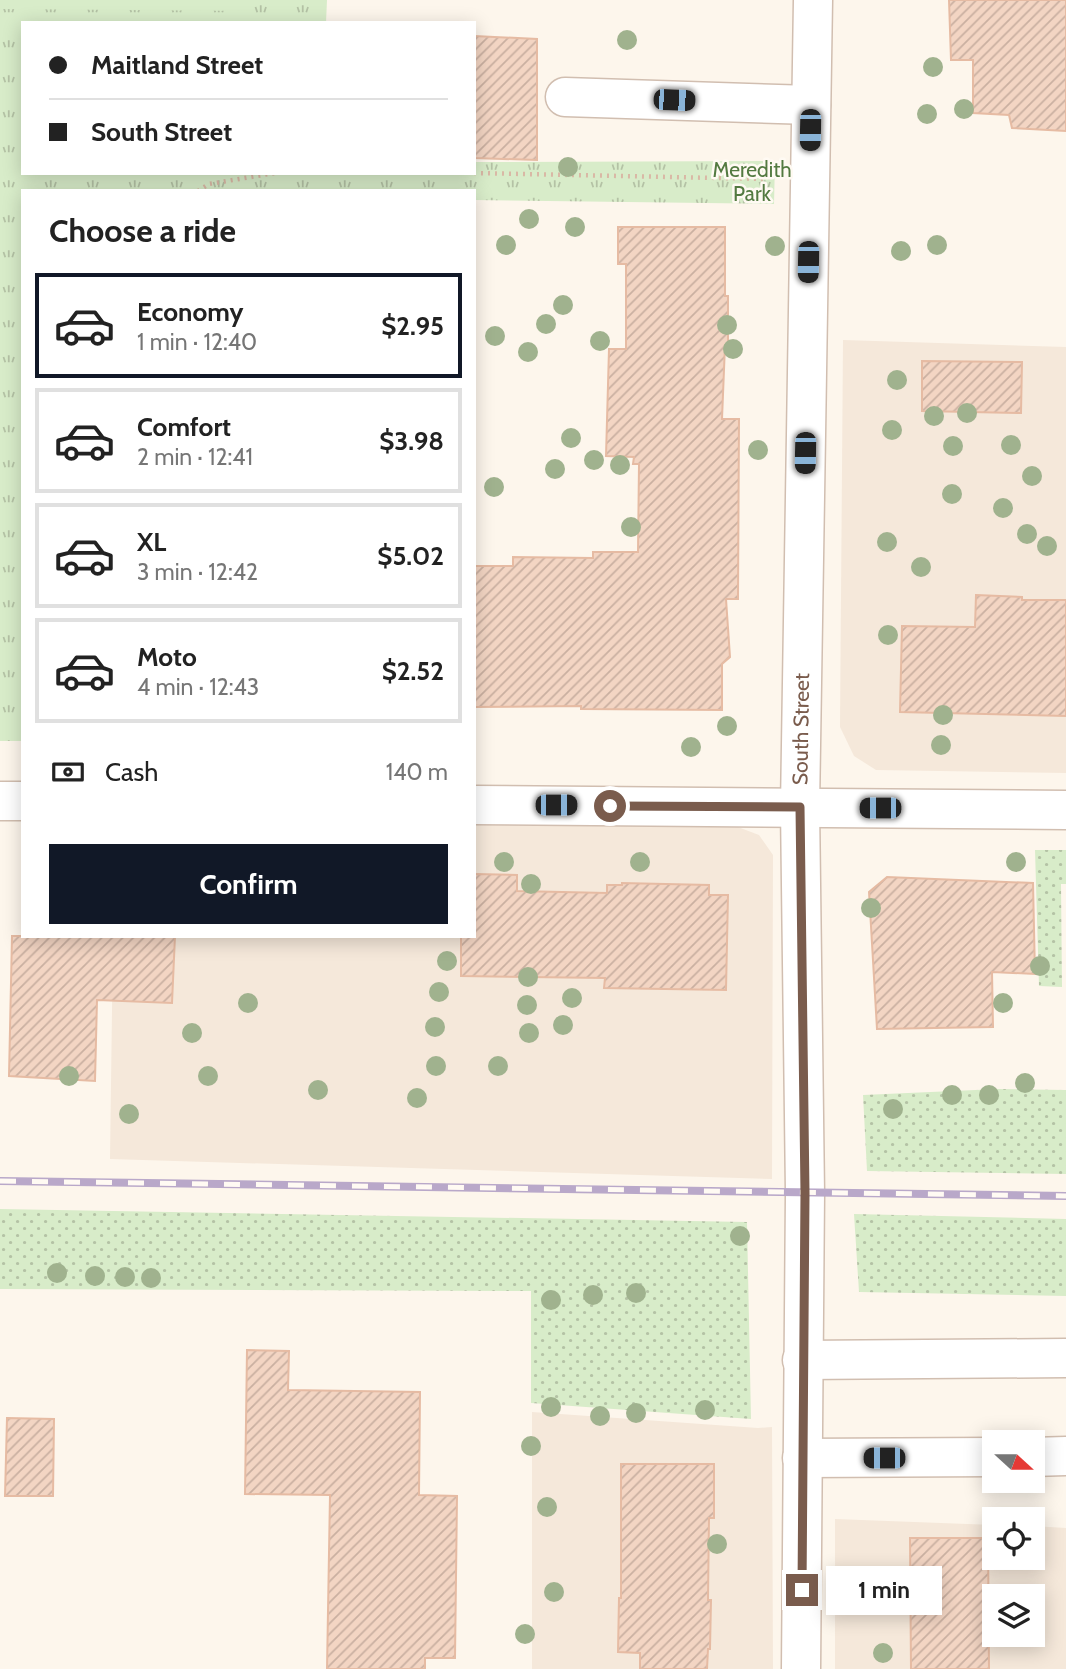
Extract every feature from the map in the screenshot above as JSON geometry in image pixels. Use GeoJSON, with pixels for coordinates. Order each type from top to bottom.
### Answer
{"type":"FeatureCollection","features":[{"type":"Feature","properties":{"kind":"street","name":"South Street"},"geometry":{"type":"LineString","coordinates":[[801,1669],[805,1193],[800,807],[813,0]]}},
{"type":"Feature","properties":{"kind":"street"},"geometry":{"type":"LineString","coordinates":[[565,97],[811,105]]}},
{"type":"Feature","properties":{"kind":"street"},"geometry":{"type":"LineString","coordinates":[[0,801],[21,801]]}},
{"type":"Feature","properties":{"kind":"street"},"geometry":{"type":"LineString","coordinates":[[476,805],[1066,810]]}},
{"type":"Feature","properties":{"kind":"street"},"geometry":{"type":"LineString","coordinates":[[802,1360],[1066,1359]]}},
{"type":"Feature","properties":{"kind":"street"},"geometry":{"type":"LineString","coordinates":[[802,1458],[982,1457]]}},
{"type":"Feature","properties":{"kind":"street"},"geometry":{"type":"LineString","coordinates":[[1045,1457],[1066,1457]]}},
{"type":"Feature","properties":{"kind":"path"},"geometry":{"type":"LineString","coordinates":[[476,173],[810,180]]}},
{"type":"Feature","properties":{"kind":"path"},"geometry":{"type":"LineString","coordinates":[[201,189],[209,184],[263,175]]}},
{"type":"Feature","properties":{"kind":"shaded area"},"geometry":{"type":"Polygon","coordinates":[[[843,340],[1066,347],[1066,773],[876,770],[854,756],[840,727],[843,340]]]}},
{"type":"Feature","properties":{"kind":"shaded area"},"geometry":{"type":"Polygon","coordinates":[[[476,822],[730,824],[759,835],[773,855],[772,1179],[110,1159],[113,938],[476,938],[476,822]]]}},
{"type":"Feature","properties":{"kind":"shaded area"},"geometry":{"type":"Polygon","coordinates":[[[532,1412],[772,1427],[773,1669],[532,1669],[532,1412]]]}},
{"type":"Feature","properties":{"kind":"shaded area"},"geometry":{"type":"Polygon","coordinates":[[[835,1519],[982,1525],[982,1570],[1045,1570],[1045,1527],[1066,1528],[1066,1669],[835,1669],[835,1519]]]}},
{"type":"Feature","properties":{"kind":"green space","name":"Meredith Park"},"geometry":{"type":"Polygon","coordinates":[[[0,0],[327,0],[326,21],[21,21],[21,175],[476,175],[476,162],[775,161],[774,204],[476,200],[476,189],[21,189],[21,741],[0,741],[0,0]]]}},
{"type":"Feature","properties":{"kind":"green space"},"geometry":{"type":"Polygon","coordinates":[[[0,0],[251,0],[251,11],[0,9],[0,0]]]}},
{"type":"Feature","properties":{"kind":"green space"},"geometry":{"type":"Polygon","coordinates":[[[1035,850],[1066,850],[1066,884],[1061,884],[1062,987],[1039,986],[1035,850]]]}},
{"type":"Feature","properties":{"kind":"green space"},"geometry":{"type":"Polygon","coordinates":[[[998,1089],[1066,1090],[1066,1174],[867,1171],[863,1095],[998,1089]]]}},
{"type":"Feature","properties":{"kind":"green space"},"geometry":{"type":"Polygon","coordinates":[[[0,1209],[747,1222],[751,1419],[531,1403],[531,1291],[0,1289],[0,1209]]]}},
{"type":"Feature","properties":{"kind":"green space"},"geometry":{"type":"Polygon","coordinates":[[[854,1214],[1066,1219],[1066,1296],[859,1292],[854,1214]]]}},
{"type":"Feature","properties":{"kind":"building"},"geometry":{"type":"Polygon","coordinates":[[[949,0],[1066,0],[1066,131],[1012,128],[1009,115],[973,113],[973,60],[951,60],[949,0]]]}},
{"type":"Feature","properties":{"kind":"building"},"geometry":{"type":"Polygon","coordinates":[[[476,36],[537,39],[537,160],[476,158],[476,36]]]}},
{"type":"Feature","properties":{"kind":"building"},"geometry":{"type":"Polygon","coordinates":[[[618,227],[725,227],[728,345],[725,345],[722,419],[739,419],[738,599],[726,599],[730,657],[722,664],[722,710],[581,709],[581,706],[476,707],[476,566],[513,566],[513,557],[593,558],[593,552],[638,552],[639,464],[633,464],[634,457],[606,456],[609,349],[626,349],[626,264],[618,264],[618,227]]]}},
{"type":"Feature","properties":{"kind":"building"},"geometry":{"type":"Polygon","coordinates":[[[922,361],[1022,362],[1021,413],[922,411],[922,361]]]}},
{"type":"Feature","properties":{"kind":"building"},"geometry":{"type":"Polygon","coordinates":[[[976,595],[1022,597],[1022,600],[1066,600],[1066,716],[900,712],[902,626],[975,627],[976,595]]]}},
{"type":"Feature","properties":{"kind":"building"},"geometry":{"type":"Polygon","coordinates":[[[476,874],[517,875],[517,891],[607,893],[607,885],[622,883],[709,885],[709,895],[728,895],[726,990],[604,988],[605,978],[461,976],[461,938],[476,938],[476,874]]]}},
{"type":"Feature","properties":{"kind":"building"},"geometry":{"type":"Polygon","coordinates":[[[887,877],[1033,883],[1035,974],[992,972],[993,1027],[877,1029],[869,892],[887,877]]]}},
{"type":"Feature","properties":{"kind":"building"},"geometry":{"type":"Polygon","coordinates":[[[12,936],[175,938],[172,1003],[97,1000],[95,1081],[9,1076],[12,936]]]}},
{"type":"Feature","properties":{"kind":"building"},"geometry":{"type":"Polygon","coordinates":[[[247,1350],[289,1351],[288,1390],[420,1392],[419,1495],[457,1496],[455,1658],[425,1658],[425,1669],[327,1669],[330,1495],[245,1494],[247,1350]]]}},
{"type":"Feature","properties":{"kind":"building"},"geometry":{"type":"Polygon","coordinates":[[[7,1418],[54,1419],[53,1496],[5,1496],[7,1418]]]}},
{"type":"Feature","properties":{"kind":"building"},"geometry":{"type":"Polygon","coordinates":[[[621,1464],[714,1464],[714,1518],[709,1518],[708,1600],[711,1600],[707,1669],[640,1669],[640,1653],[618,1652],[621,1598],[621,1464]]]}},
{"type":"Feature","properties":{"kind":"building"},"geometry":{"type":"Polygon","coordinates":[[[910,1538],[982,1538],[982,1570],[988,1570],[988,1584],[982,1584],[982,1647],[989,1647],[989,1669],[911,1669],[910,1538]]]}},
{"type":"Feature","properties":{"kind":"railway"},"geometry":{"type":"LineString","coordinates":[[0,1181],[1066,1196]]}},
{"type":"Feature","properties":{"kind":"route"},"geometry":{"type":"LineString","coordinates":[[610,806],[800,807],[805,1193],[802,1590]]}}]}
